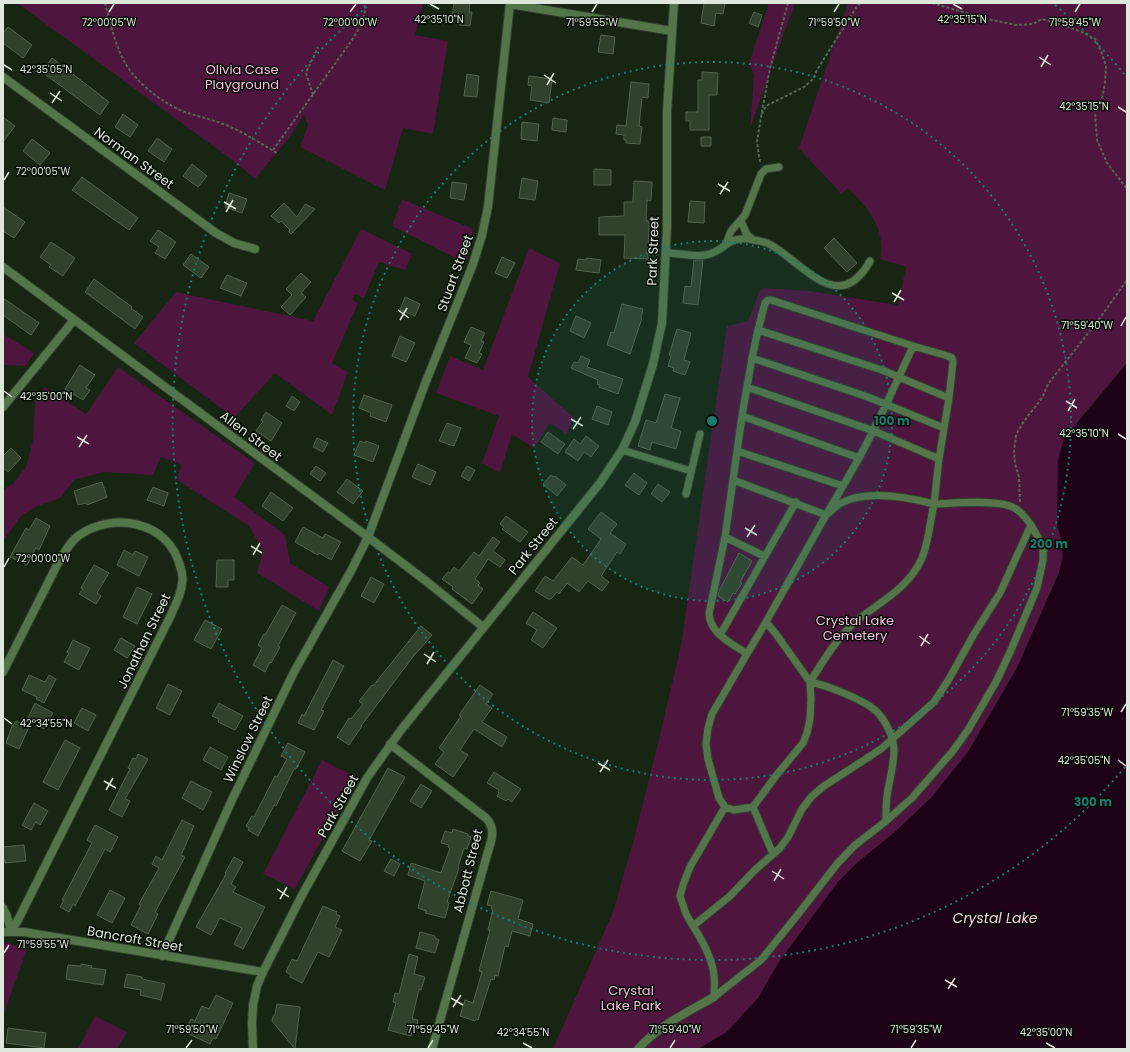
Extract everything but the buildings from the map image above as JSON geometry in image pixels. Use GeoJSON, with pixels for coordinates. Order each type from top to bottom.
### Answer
{"type":"FeatureCollection","features":[{"type":"Feature","properties":{"kind":"street","name":"Park Street"},"geometry":{"type":"LineString","coordinates":[[253,1049],[253,1006],[257,986],[274,949],[354,798],[373,767],[390,744],[600,483],[622,450],[634,422],[652,364],[663,314],[666,253],[667,111],[674,3]]}},
{"type":"Feature","properties":{"kind":"street"},"geometry":{"type":"LineString","coordinates":[[510,4],[672,31]]}},
{"type":"Feature","properties":{"kind":"street","name":"Stuart Street"},"geometry":{"type":"LineString","coordinates":[[368,537],[425,384],[473,265],[482,235],[489,196],[510,4]]}},
{"type":"Feature","properties":{"kind":"street","name":"Norman Street"},"geometry":{"type":"LineString","coordinates":[[3,77],[216,233],[234,243],[256,249]]}},
{"type":"Feature","properties":{"kind":"street","name":"Allen Street"},"geometry":{"type":"LineString","coordinates":[[3,267],[368,537],[483,627]]}},
{"type":"Feature","properties":{"kind":"street"},"geometry":{"type":"LineString","coordinates":[[3,407],[74,320]]}},
{"type":"Feature","properties":{"kind":"street","name":"Jonathan Street"},"geometry":{"type":"LineString","coordinates":[[3,672],[66,548],[77,537],[92,528],[101,525],[130,524],[140,525],[154,530],[167,540],[173,548],[180,565],[182,583],[180,594],[59,841],[18,920],[7,932]]}},
{"type":"Feature","properties":{"kind":"street","name":"Winslow Street"},"geometry":{"type":"LineString","coordinates":[[162,956],[231,802],[294,672],[351,571],[368,537]]}},
{"type":"Feature","properties":{"kind":"street","name":"Abbott Street"},"geometry":{"type":"LineString","coordinates":[[390,744],[486,818],[492,823],[493,829],[486,859],[432,1049]]}},
{"type":"Feature","properties":{"kind":"street"},"geometry":{"type":"LineString","coordinates":[[3,908],[7,916],[7,932]]}},
{"type":"Feature","properties":{"kind":"street","name":"Bancroft Street"},"geometry":{"type":"LineString","coordinates":[[7,932],[24,932],[263,972]]}},
{"type":"Feature","properties":{"kind":"street"},"geometry":{"type":"LineString","coordinates":[[638,1049],[651,1036],[667,1025],[714,997]]}},
{"type":"Feature","properties":{"kind":"lane"},"geometry":{"type":"LineString","coordinates":[[726,244],[731,231],[745,215],[761,174],[766,169],[779,167]]}},
{"type":"Feature","properties":{"kind":"lane"},"geometry":{"type":"LineString","coordinates":[[741,221],[747,235],[754,240]]}},
{"type":"Feature","properties":{"kind":"lane"},"geometry":{"type":"LineString","coordinates":[[666,253],[705,255],[717,252],[726,244],[737,239],[754,240],[769,244],[809,274],[822,282],[833,285],[845,285],[856,279],[864,271],[870,261]]}},
{"type":"Feature","properties":{"kind":"lane"},"geometry":{"type":"LineString","coordinates":[[748,654],[715,631],[709,620],[709,614],[725,536],[752,358],[765,303],[768,300],[771,300],[948,356],[952,358],[953,362],[934,504],[921,559],[915,569],[893,595],[856,622],[840,638],[810,682]]}},
{"type":"Feature","properties":{"kind":"lane"},"geometry":{"type":"LineString","coordinates":[[758,330],[847,358],[899,377],[949,398]]}},
{"type":"Feature","properties":{"kind":"lane"},"geometry":{"type":"LineString","coordinates":[[766,622],[810,682],[810,719],[803,743],[753,807],[734,810],[725,807],[719,798],[708,759],[706,744],[712,714],[748,654],[826,515],[874,431],[887,406],[913,346]]}},
{"type":"Feature","properties":{"kind":"lane"},"geometry":{"type":"LineString","coordinates":[[752,358],[868,397],[944,428]]}},
{"type":"Feature","properties":{"kind":"lane"},"geometry":{"type":"LineString","coordinates":[[747,387],[874,431],[940,459]]}},
{"type":"Feature","properties":{"kind":"lane"},"geometry":{"type":"LineString","coordinates":[[742,416],[859,458]]}},
{"type":"Feature","properties":{"kind":"lane"},"geometry":{"type":"LineString","coordinates":[[686,494],[700,434]]}},
{"type":"Feature","properties":{"kind":"lane"},"geometry":{"type":"LineString","coordinates":[[622,450],[691,471]]}},
{"type":"Feature","properties":{"kind":"lane"},"geometry":{"type":"LineString","coordinates":[[737,451],[843,486]]}},
{"type":"Feature","properties":{"kind":"lane"},"geometry":{"type":"LineString","coordinates":[[733,480],[796,502],[826,515]]}},
{"type":"Feature","properties":{"kind":"lane"},"geometry":{"type":"LineString","coordinates":[[714,997],[750,970],[760,960],[837,864],[854,846],[912,798],[952,752],[972,724],[997,680],[1028,612],[1040,576],[1043,550],[1040,541],[1031,525],[1019,511],[1010,506],[998,504],[934,504],[896,496],[858,497],[840,503],[826,515]]}},
{"type":"Feature","properties":{"kind":"lane"},"geometry":{"type":"LineString","coordinates":[[720,635],[796,502]]}},
{"type":"Feature","properties":{"kind":"lane"},"geometry":{"type":"LineString","coordinates":[[693,926],[730,896],[755,870],[780,848],[788,837],[802,809],[812,796],[824,786],[875,753],[934,702],[1000,593],[1031,525]]}},
{"type":"Feature","properties":{"kind":"lane"},"geometry":{"type":"LineString","coordinates":[[725,536],[764,556]]}},
{"type":"Feature","properties":{"kind":"lane"},"geometry":{"type":"LineString","coordinates":[[810,682],[819,684],[866,704],[876,711],[883,719],[892,739],[894,749],[887,797],[886,821]]}},
{"type":"Feature","properties":{"kind":"lane"},"geometry":{"type":"LineString","coordinates":[[714,997],[714,975],[712,964],[702,940],[686,914],[680,896],[690,867],[725,807]]}},
{"type":"Feature","properties":{"kind":"lane"},"geometry":{"type":"LineString","coordinates":[[753,807],[773,854]]}},
{"type":"Feature","properties":{"kind":"path"},"geometry":{"type":"LineString","coordinates":[[105,3],[115,40],[127,67],[143,85],[160,98],[179,109],[251,136],[277,153]]}},
{"type":"Feature","properties":{"kind":"path"},"geometry":{"type":"LineString","coordinates":[[273,150],[340,57],[361,24],[366,8],[364,3]]}},
{"type":"Feature","properties":{"kind":"path"},"geometry":{"type":"LineString","coordinates":[[761,174],[757,142],[770,68],[788,3]]}},
{"type":"Feature","properties":{"kind":"path"},"geometry":{"type":"LineString","coordinates":[[761,117],[766,106],[804,87],[813,79],[829,49],[857,6],[861,3]]}},
{"type":"Feature","properties":{"kind":"path"},"geometry":{"type":"LineString","coordinates":[[932,3],[987,19],[1016,25],[1033,24],[1042,20],[1082,32],[1094,39],[1101,51],[1106,66],[1102,99],[1095,113],[1097,140],[1107,162],[1127,189]]}},
{"type":"Feature","properties":{"kind":"path"},"geometry":{"type":"LineString","coordinates":[[313,95],[306,73],[318,47]]}},
{"type":"Feature","properties":{"kind":"path"},"geometry":{"type":"LineString","coordinates":[[1019,511],[1021,505],[1019,477],[1015,464],[1014,452],[1016,435],[1024,421],[1042,398],[1048,384],[1097,322],[1127,280]]}},
{"type":"Feature","properties":{"kind":"green space","name":"Olivia Case Playground"},"geometry":{"type":"Polygon","coordinates":[[[17,3],[423,3],[415,35],[448,41],[433,134],[403,128],[385,190],[300,147],[308,125],[304,115],[289,138],[255,179],[235,162],[17,3]]]}},
{"type":"Feature","properties":{"kind":"green space"},"geometry":{"type":"Polygon","coordinates":[[[769,3],[795,3],[750,129],[754,75],[749,63],[769,3]]]}},
{"type":"Feature","properties":{"kind":"green space"},"geometry":{"type":"Polygon","coordinates":[[[848,3],[1127,3],[1127,363],[1077,422],[1057,526],[1061,539],[1062,550],[1062,560],[1059,573],[1017,668],[968,752],[931,798],[896,831],[858,862],[838,882],[779,962],[758,998],[727,1032],[698,1049],[553,1049],[613,912],[633,842],[655,755],[681,646],[727,326],[748,321],[761,288],[809,291],[898,305],[906,267],[880,259],[881,248],[878,229],[869,212],[848,188],[841,194],[799,148],[848,3]]]}},
{"type":"Feature","properties":{"kind":"green space"},"geometry":{"type":"Polygon","coordinates":[[[402,199],[473,229],[471,244],[465,263],[392,226],[402,199]]]}},
{"type":"Feature","properties":{"kind":"green space"},"geometry":{"type":"Polygon","coordinates":[[[361,229],[412,254],[405,270],[379,262],[364,298],[355,294],[352,300],[358,303],[332,363],[348,372],[332,415],[275,373],[234,418],[134,343],[176,292],[313,321],[361,229]]]}},
{"type":"Feature","properties":{"kind":"green space"},"geometry":{"type":"Polygon","coordinates":[[[529,248],[560,263],[528,377],[574,418],[566,434],[550,423],[534,448],[512,434],[500,473],[482,463],[499,416],[436,393],[450,356],[483,370],[529,248]]]}},
{"type":"Feature","properties":{"kind":"green space"},"geometry":{"type":"Polygon","coordinates":[[[3,334],[34,353],[26,366],[3,365],[3,334]]]}},
{"type":"Feature","properties":{"kind":"green space"},"geometry":{"type":"Polygon","coordinates":[[[118,367],[255,463],[234,497],[285,535],[290,563],[329,587],[319,611],[257,573],[263,551],[249,526],[177,480],[181,465],[161,457],[153,475],[104,472],[74,480],[60,498],[35,507],[21,516],[3,541],[3,490],[14,483],[26,467],[33,440],[35,402],[45,387],[86,414],[118,367]]]}},
{"type":"Feature","properties":{"kind":"green space"},"geometry":{"type":"Polygon","coordinates":[[[322,760],[356,777],[295,889],[263,874],[322,760]]]}},
{"type":"Feature","properties":{"kind":"green space"},"geometry":{"type":"Polygon","coordinates":[[[8,943],[27,949],[3,1016],[3,944],[8,943]]]}},
{"type":"Feature","properties":{"kind":"green space"},"geometry":{"type":"Polygon","coordinates":[[[95,1016],[127,1032],[117,1049],[78,1049],[95,1016]]]}},
{"type":"Feature","properties":{"kind":"water","name":"Crystal Lake"},"geometry":{"type":"Polygon","coordinates":[[[1127,363],[1127,1049],[698,1049],[727,1032],[758,998],[779,962],[838,882],[858,862],[896,831],[931,798],[968,752],[1017,668],[1059,573],[1063,558],[1062,541],[1057,526],[1058,460],[1064,439],[1127,363]]]}},
{"type":"Feature","properties":{"kind":"park label","name":"Crystal Lake Cemetery"},"geometry":{"type":"Point","coordinates":[855,628]}},
{"type":"Feature","properties":{"kind":"park label","name":"Crystal Lake Park"},"geometry":{"type":"Point","coordinates":[631,998]}}]}
